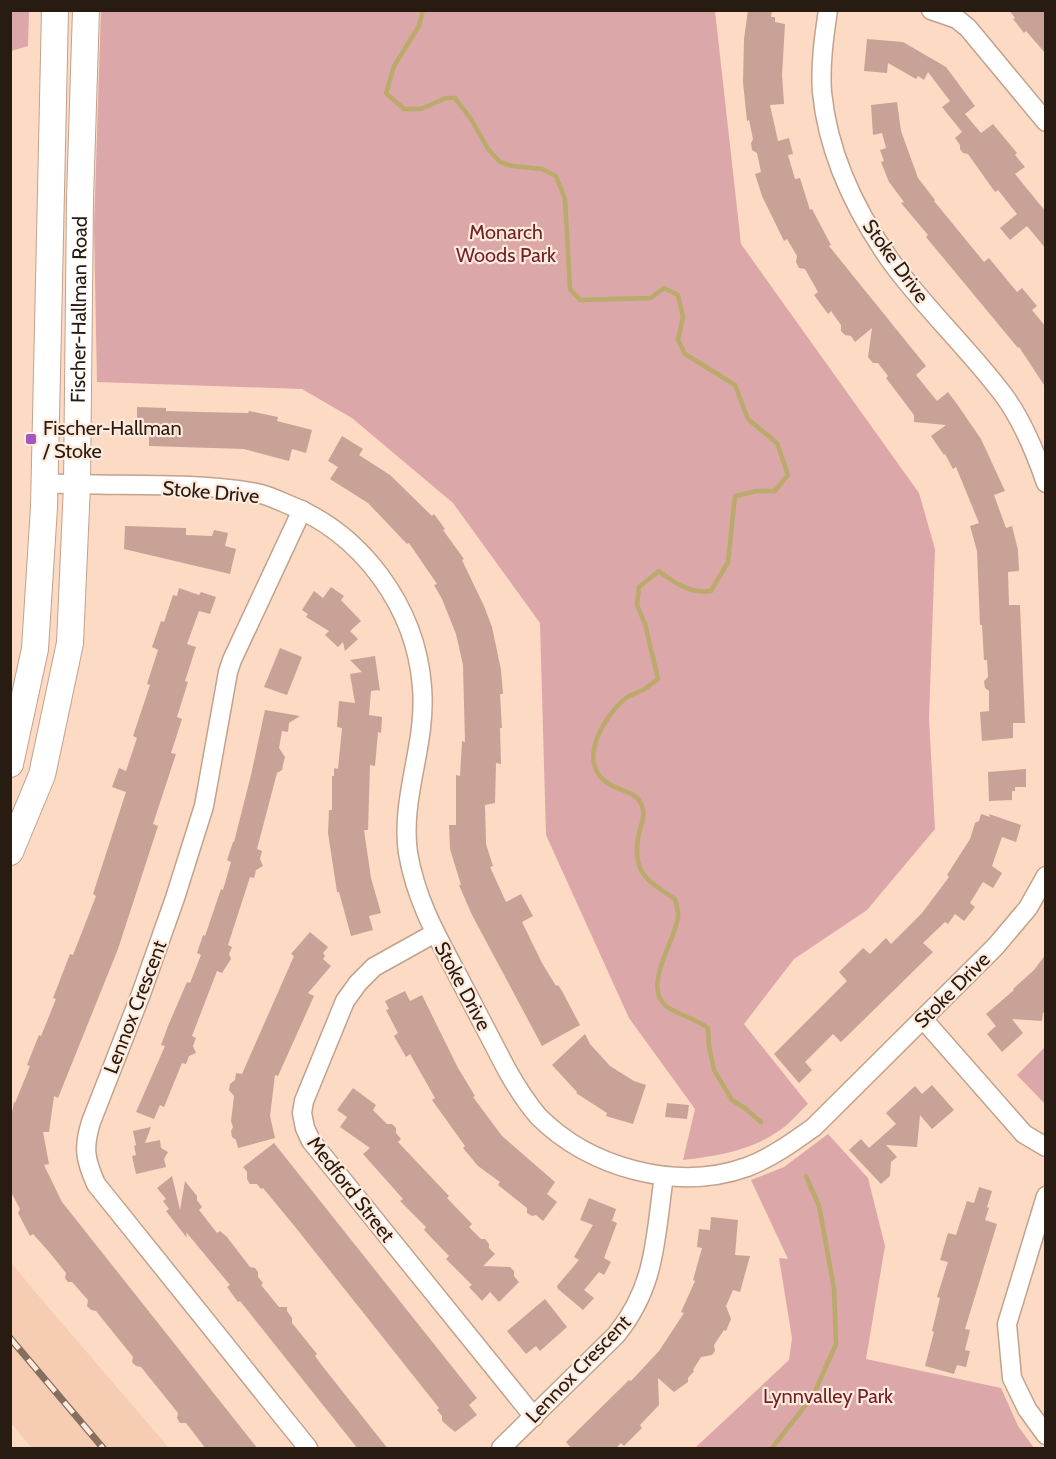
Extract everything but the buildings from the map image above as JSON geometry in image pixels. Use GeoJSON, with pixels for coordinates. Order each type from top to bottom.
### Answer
{"type":"FeatureCollection","features":[{"type":"Feature","properties":{"kind":"main road","name":"Fischer-Hallman Road"},"geometry":{"type":"LineString","coordinates":[[10,764],[35,649],[45,483],[55,10]]}},
{"type":"Feature","properties":{"kind":"main road","name":"Fischer-Hallman Road"},"geometry":{"type":"LineString","coordinates":[[10,852],[42,775],[70,643],[77,485],[80,199],[86,10]]}},
{"type":"Feature","properties":{"kind":"street","name":"Stoke Drive"},"geometry":{"type":"LineString","coordinates":[[828,10],[823,53],[822,92],[831,141],[844,181],[891,260],[1003,394],[1036,454],[1046,483]]}},
{"type":"Feature","properties":{"kind":"street"},"geometry":{"type":"LineString","coordinates":[[931,10],[957,19],[968,28],[1046,122]]}},
{"type":"Feature","properties":{"kind":"street","name":"Stoke Drive"},"geometry":{"type":"LineString","coordinates":[[45,483],[205,487],[260,494],[302,510],[325,522],[360,551],[391,591],[409,630],[420,669],[423,704],[420,746],[408,802],[406,831],[417,893],[424,913],[507,1070],[538,1116],[564,1138],[626,1168],[664,1176],[720,1174],[747,1167],[785,1148],[814,1127],[995,947],[1028,908],[1046,876]]}},
{"type":"Feature","properties":{"kind":"street","name":"Lennox Crescent"},"geometry":{"type":"LineString","coordinates":[[302,510],[232,660],[204,806],[175,898],[85,1143],[87,1164],[96,1184],[308,1449]]}},
{"type":"Feature","properties":{"kind":"street","name":"Medford Street"},"geometry":{"type":"LineString","coordinates":[[435,933],[374,967],[345,1001],[308,1087],[302,1113],[303,1120],[311,1141],[534,1417]]}},
{"type":"Feature","properties":{"kind":"street"},"geometry":{"type":"LineString","coordinates":[[923,1019],[1024,1134],[1046,1147]]}},
{"type":"Feature","properties":{"kind":"street","name":"Lennox Crescent"},"geometry":{"type":"LineString","coordinates":[[501,1449],[616,1335],[630,1318],[645,1288],[655,1248],[664,1176]]}},
{"type":"Feature","properties":{"kind":"street"},"geometry":{"type":"LineString","coordinates":[[1046,1196],[1007,1323],[1012,1378],[1027,1408],[1046,1436]]}},
{"type":"Feature","properties":{"kind":"shaded area"},"geometry":{"type":"Polygon","coordinates":[[[10,1261],[169,1448],[32,1448],[11,1423],[10,1261]]]}},
{"type":"Feature","properties":{"kind":"green space"},"geometry":{"type":"Polygon","coordinates":[[[10,11],[29,11],[28,46],[11,51],[10,11]]]}},
{"type":"Feature","properties":{"kind":"green space","name":"Monarch Woods Park"},"geometry":{"type":"Polygon","coordinates":[[[101,11],[715,11],[741,244],[919,493],[935,549],[929,718],[935,829],[867,910],[794,959],[744,1024],[808,1104],[786,1126],[755,1144],[732,1152],[683,1160],[695,1109],[629,1018],[546,835],[540,623],[453,503],[352,418],[302,389],[97,382],[94,227],[101,11]]]}},
{"type":"Feature","properties":{"kind":"green space"},"geometry":{"type":"Polygon","coordinates":[[[1045,1047],[1045,1104],[1017,1075],[1045,1047]]]}},
{"type":"Feature","properties":{"kind":"green space","name":"Lynnvalley Park"},"geometry":{"type":"Polygon","coordinates":[[[828,1134],[868,1178],[885,1246],[866,1359],[1001,1388],[1018,1426],[1034,1448],[695,1448],[789,1360],[792,1338],[779,1258],[788,1259],[751,1180],[784,1167],[828,1134]]]}},
{"type":"Feature","properties":{"kind":"waterway"},"geometry":{"type":"LineString","coordinates":[[423,10],[419,26],[394,66],[386,93],[404,109],[421,109],[446,98],[455,98],[471,119],[488,149],[500,162],[512,166],[542,169],[556,176],[565,199],[570,289],[580,300],[651,298],[664,288],[678,295],[683,317],[678,340],[685,354],[735,385],[748,419],[777,443],[788,475],[775,491],[757,491],[735,496],[728,562],[711,591],[697,591],[683,587],[659,571],[639,587],[637,605],[645,624],[658,679],[628,697],[609,716],[596,740],[594,752],[594,764],[599,775],[609,784],[632,794],[640,801],[644,813],[637,846],[639,866],[649,880],[675,899],[678,910],[676,927],[658,976],[657,987],[660,998],[666,1006],[708,1028],[714,1070],[732,1100],[761,1122]]}},
{"type":"Feature","properties":{"kind":"waterway"},"geometry":{"type":"LineString","coordinates":[[772,1448],[813,1396],[836,1344],[834,1289],[825,1238],[819,1206],[806,1176]]}},
{"type":"Feature","properties":{"kind":"railway"},"geometry":{"type":"LineString","coordinates":[[10,1338],[103,1448]]}},
{"type":"Feature","properties":{"kind":"place","name":"Fischer-Hallman / Stoke"},"geometry":{"type":"Point","coordinates":[31,439]}}]}
